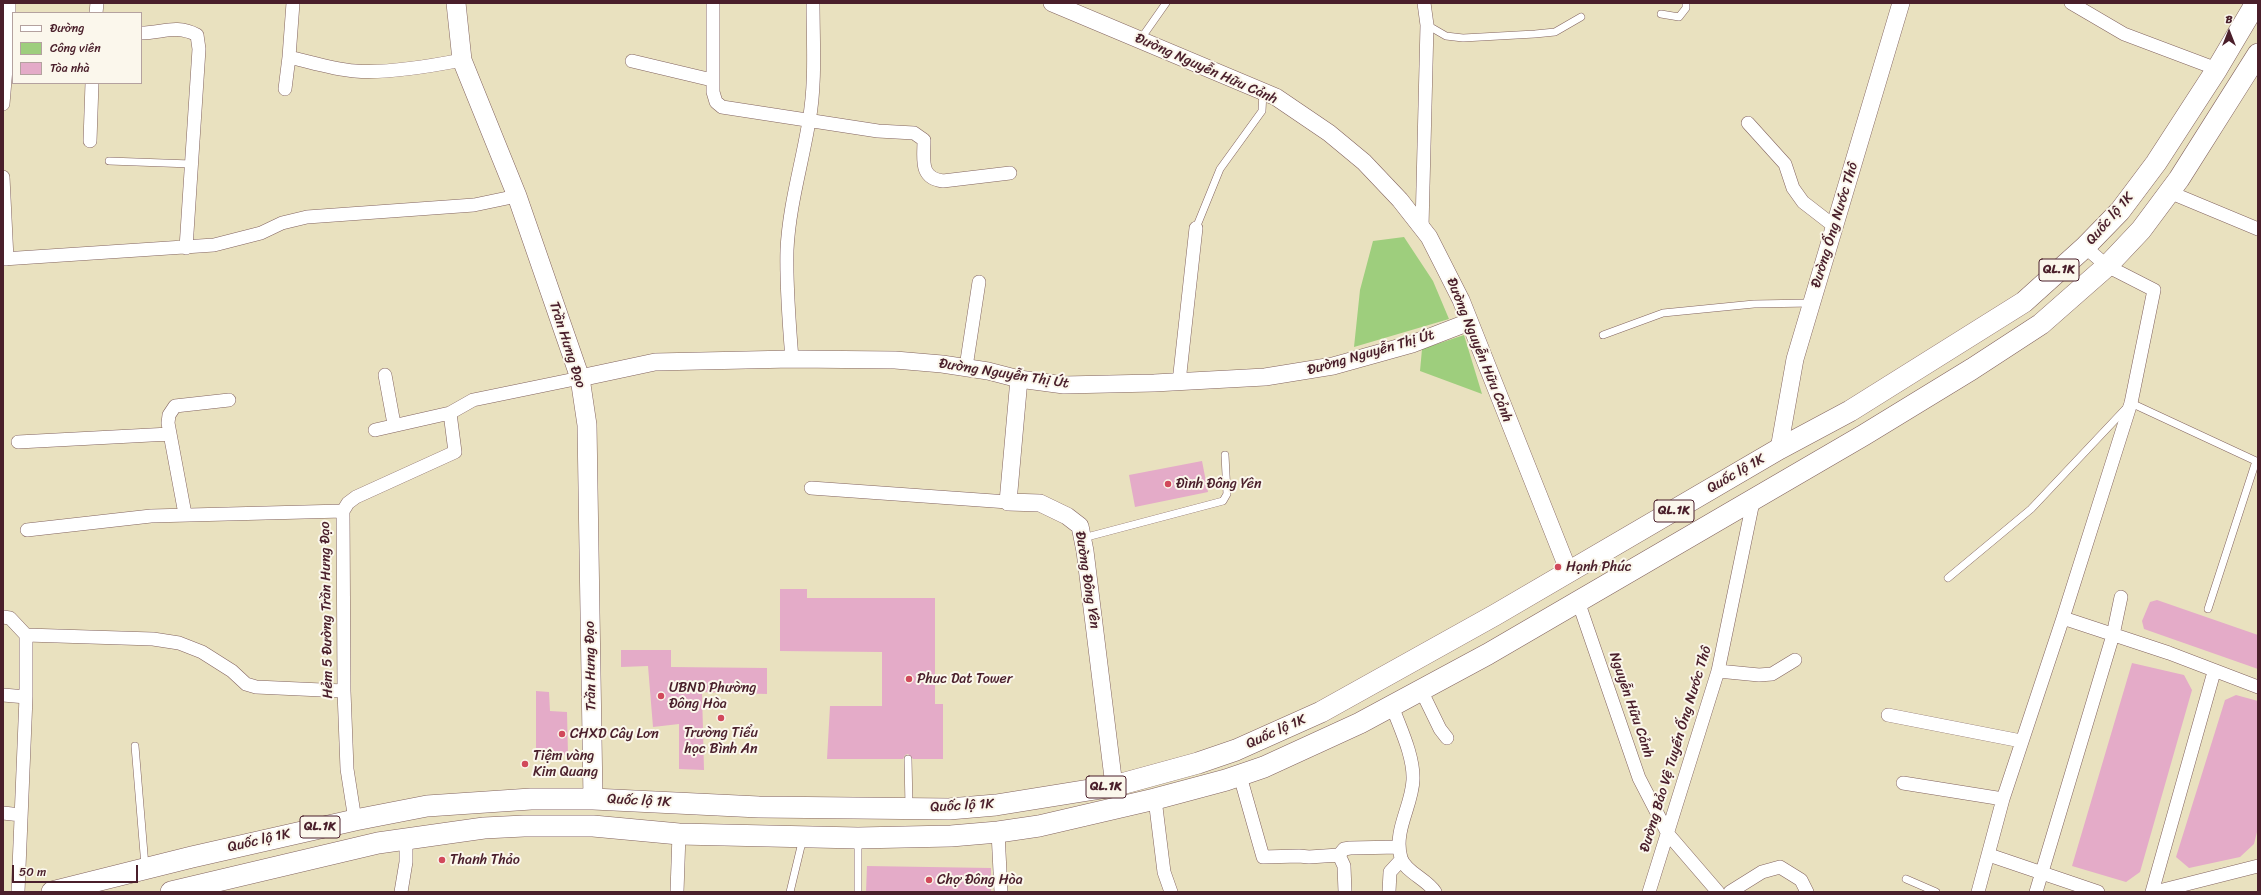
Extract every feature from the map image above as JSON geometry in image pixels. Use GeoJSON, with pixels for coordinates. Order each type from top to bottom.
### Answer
{"type":"FeatureCollection","features":[{"type":"Feature","properties":{"kind":"main road","name":"Trần Hưng Đạo"},"geometry":{"type":"LineString","coordinates":[[456,3],[462,60],[517,196],[580,378],[587,425],[593,799]]}},
{"type":"Feature","properties":{"kind":"main road","name":"Quốc lộ 1K"},"geometry":{"type":"LineString","coordinates":[[52,892],[145,868],[403,810],[481,801],[593,799],[759,807],[949,809],[996,805],[1114,786],[1198,763],[1266,738],[1358,692],[1569,572],[1779,449],[1850,411],[2017,307],[2085,247],[2118,213],[2156,163],[2217,69],[2256,3]]}},
{"type":"Feature","properties":{"kind":"main road","name":"Quốc lộ 1K"},"geometry":{"type":"LineString","coordinates":[[171,892],[406,837],[524,826],[593,826],[679,834],[803,838],[951,836],[998,832],[1039,826],[1155,799],[1264,768],[1360,723],[1392,706],[1578,601],[1754,497],[1871,431],[2041,324],[2107,266],[2137,234],[2169,192],[2258,54]]}},
{"type":"Feature","properties":{"kind":"main road"},"geometry":{"type":"LineString","coordinates":[[2118,213],[2137,234]]}},
{"type":"Feature","properties":{"kind":"main road"},"geometry":{"type":"LineString","coordinates":[[593,799],[593,826]]}},
{"type":"Feature","properties":{"kind":"main road"},"geometry":{"type":"LineString","coordinates":[[996,805],[998,832]]}},
{"type":"Feature","properties":{"kind":"main road"},"geometry":{"type":"LineString","coordinates":[[403,810],[406,837]]}},
{"type":"Feature","properties":{"kind":"street"},"geometry":{"type":"LineString","coordinates":[[3,104],[11,33],[10,3]]}},
{"type":"Feature","properties":{"kind":"street"},"geometry":{"type":"LineString","coordinates":[[285,89],[293,3]]}},
{"type":"Feature","properties":{"kind":"street"},"geometry":{"type":"LineString","coordinates":[[713,3],[712,80],[716,102],[722,107],[809,121],[914,133],[924,140],[924,166],[933,180],[943,181],[1010,173]]}},
{"type":"Feature","properties":{"kind":"street"},"geometry":{"type":"LineString","coordinates":[[792,358],[787,296],[787,248],[793,203],[809,121],[813,89],[813,3]]}},
{"type":"Feature","properties":{"kind":"street","name":"Đường Nguyễn Hữu Cảnh"},"geometry":{"type":"LineString","coordinates":[[1052,3],[1276,97],[1329,132],[1364,162],[1422,227],[1429,237],[1458,293],[1569,572]]}},
{"type":"Feature","properties":{"kind":"street"},"geometry":{"type":"LineString","coordinates":[[1422,227],[1427,25],[1424,3]]}},
{"type":"Feature","properties":{"kind":"street","name":"Đường Ống Nước Thô"},"geometry":{"type":"LineString","coordinates":[[1779,449],[1791,374],[1901,3]]}},
{"type":"Feature","properties":{"kind":"street"},"geometry":{"type":"LineString","coordinates":[[2071,3],[2124,34],[2217,69]]}},
{"type":"Feature","properties":{"kind":"street"},"geometry":{"type":"LineString","coordinates":[[142,33],[171,29],[186,30],[197,34],[199,49],[186,248]]}},
{"type":"Feature","properties":{"kind":"street"},"geometry":{"type":"LineString","coordinates":[[289,57],[333,68],[356,71],[424,67],[462,60]]}},
{"type":"Feature","properties":{"kind":"street"},"geometry":{"type":"LineString","coordinates":[[632,61],[712,80]]}},
{"type":"Feature","properties":{"kind":"street"},"geometry":{"type":"LineString","coordinates":[[90,141],[92,84]]}},
{"type":"Feature","properties":{"kind":"street"},"geometry":{"type":"LineString","coordinates":[[1748,123],[1785,164],[1793,188],[1803,202],[1834,226]]}},
{"type":"Feature","properties":{"kind":"street"},"geometry":{"type":"LineString","coordinates":[[3,177],[5,259],[186,248],[237,240],[261,233],[282,223],[307,217],[466,206],[517,196]]}},
{"type":"Feature","properties":{"kind":"street"},"geometry":{"type":"LineString","coordinates":[[2169,192],[2258,230]]}},
{"type":"Feature","properties":{"kind":"street"},"geometry":{"type":"LineString","coordinates":[[1179,382],[1196,228]]}},
{"type":"Feature","properties":{"kind":"street"},"geometry":{"type":"LineString","coordinates":[[1978,892],[2003,799],[2021,741],[2063,618],[2131,402],[2154,290],[2107,266],[2085,247]]}},
{"type":"Feature","properties":{"kind":"street"},"geometry":{"type":"LineString","coordinates":[[966,367],[979,282]]}},
{"type":"Feature","properties":{"kind":"street","name":"Đường Nguyễn Thị Út"},"geometry":{"type":"LineString","coordinates":[[580,378],[655,362],[792,358],[895,360],[966,367],[1019,379],[1064,385],[1179,382],[1265,377],[1310,371],[1412,344],[1469,322]]}},
{"type":"Feature","properties":{"kind":"street"},"geometry":{"type":"LineString","coordinates":[[385,375],[394,424]]}},
{"type":"Feature","properties":{"kind":"street"},"geometry":{"type":"LineString","coordinates":[[375,430],[394,424],[450,413],[473,400],[580,378]]}},
{"type":"Feature","properties":{"kind":"street"},"geometry":{"type":"LineString","coordinates":[[811,488],[1008,502],[1019,379]]}},
{"type":"Feature","properties":{"kind":"street"},"geometry":{"type":"LineString","coordinates":[[185,514],[170,434],[169,415],[175,406],[229,400]]}},
{"type":"Feature","properties":{"kind":"street","name":"Hẻm 5 Đường Trần Hưng Đạo"},"geometry":{"type":"LineString","coordinates":[[355,820],[347,769],[344,692],[342,511],[348,503],[356,497],[455,452],[450,413]]}},
{"type":"Feature","properties":{"kind":"street"},"geometry":{"type":"LineString","coordinates":[[18,442],[170,434]]}},
{"type":"Feature","properties":{"kind":"street","name":"Đường Bảo Vệ Tuyến Ống Nước Thô"},"geometry":{"type":"LineString","coordinates":[[1649,892],[1718,671],[1754,497]]}},
{"type":"Feature","properties":{"kind":"street","name":"Đường Đông Yên"},"geometry":{"type":"LineString","coordinates":[[1008,502],[1040,503],[1068,516],[1080,526],[1083,538],[1114,786]]}},
{"type":"Feature","properties":{"kind":"street"},"geometry":{"type":"LineString","coordinates":[[27,530],[185,514],[342,511]]}},
{"type":"Feature","properties":{"kind":"street"},"geometry":{"type":"LineString","coordinates":[[2036,892],[2114,635],[2121,596]]}},
{"type":"Feature","properties":{"kind":"street","name":"Nguyễn Hữu Cảnh"},"geometry":{"type":"LineString","coordinates":[[1578,601],[1639,778],[1668,834],[1718,892]]}},
{"type":"Feature","properties":{"kind":"street"},"geometry":{"type":"LineString","coordinates":[[3,617],[10,618],[26,635],[26,697],[18,892]]}},
{"type":"Feature","properties":{"kind":"street"},"geometry":{"type":"LineString","coordinates":[[2063,618],[2168,653],[2214,672],[2258,687]]}},
{"type":"Feature","properties":{"kind":"street"},"geometry":{"type":"LineString","coordinates":[[26,635],[153,639],[179,643],[202,652],[232,671],[246,684],[256,687],[344,692]]}},
{"type":"Feature","properties":{"kind":"street"},"geometry":{"type":"LineString","coordinates":[[1718,671],[1759,675],[1772,674],[1795,660]]}},
{"type":"Feature","properties":{"kind":"street"},"geometry":{"type":"LineString","coordinates":[[2214,672],[2154,892],[2258,866]]}},
{"type":"Feature","properties":{"kind":"street"},"geometry":{"type":"LineString","coordinates":[[1421,690],[1440,729],[1447,738]]}},
{"type":"Feature","properties":{"kind":"street"},"geometry":{"type":"LineString","coordinates":[[3,695],[26,697]]}},
{"type":"Feature","properties":{"kind":"street"},"geometry":{"type":"LineString","coordinates":[[1392,706],[1409,754],[1413,779],[1403,816],[1399,847],[1401,860],[1409,870],[1431,885],[1436,892]]}},
{"type":"Feature","properties":{"kind":"street"},"geometry":{"type":"LineString","coordinates":[[1888,715],[2021,741]]}},
{"type":"Feature","properties":{"kind":"street"},"geometry":{"type":"LineString","coordinates":[[1240,776],[1263,857],[1309,857],[1339,855],[1344,849],[1350,848],[1399,847]]}},
{"type":"Feature","properties":{"kind":"street"},"geometry":{"type":"LineString","coordinates":[[1903,783],[2003,799]]}},
{"type":"Feature","properties":{"kind":"street"},"geometry":{"type":"LineString","coordinates":[[1155,799],[1164,872],[1171,892]]}},
{"type":"Feature","properties":{"kind":"street"},"geometry":{"type":"LineString","coordinates":[[3,813],[21,815]]}},
{"type":"Feature","properties":{"kind":"street"},"geometry":{"type":"LineString","coordinates":[[998,832],[1001,892]]}},
{"type":"Feature","properties":{"kind":"street"},"geometry":{"type":"LineString","coordinates":[[677,892],[679,834]]}},
{"type":"Feature","properties":{"kind":"street"},"geometry":{"type":"LineString","coordinates":[[401,892],[406,862],[406,837]]}},
{"type":"Feature","properties":{"kind":"street"},"geometry":{"type":"LineString","coordinates":[[1339,855],[1344,866],[1345,892]]}},
{"type":"Feature","properties":{"kind":"street"},"geometry":{"type":"LineString","coordinates":[[1989,855],[2098,892]]}},
{"type":"Feature","properties":{"kind":"street"},"geometry":{"type":"LineString","coordinates":[[1389,892],[1390,872],[1401,860]]}},
{"type":"Feature","properties":{"kind":"street"},"geometry":{"type":"LineString","coordinates":[[1730,892],[1762,872],[1780,867],[1801,880],[1807,892]]}},
{"type":"Feature","properties":{"kind":"lane"},"geometry":{"type":"LineString","coordinates":[[1140,40],[1166,3]]}},
{"type":"Feature","properties":{"kind":"lane"},"geometry":{"type":"LineString","coordinates":[[1661,14],[1679,17],[1686,8],[1686,3]]}},
{"type":"Feature","properties":{"kind":"lane"},"geometry":{"type":"LineString","coordinates":[[1427,25],[1446,36],[1463,38],[1555,32],[1581,17]]}},
{"type":"Feature","properties":{"kind":"lane"},"geometry":{"type":"LineString","coordinates":[[1196,228],[1220,169],[1262,111],[1263,92]]}},
{"type":"Feature","properties":{"kind":"lane"},"geometry":{"type":"LineString","coordinates":[[109,161],[191,164]]}},
{"type":"Feature","properties":{"kind":"lane"},"geometry":{"type":"LineString","coordinates":[[1603,335],[1662,313],[1754,304],[1811,303]]}},
{"type":"Feature","properties":{"kind":"lane"},"geometry":{"type":"LineString","coordinates":[[1948,578],[2031,509],[2131,402],[2257,462],[2208,609]]}},
{"type":"Feature","properties":{"kind":"lane"},"geometry":{"type":"LineString","coordinates":[[1083,538],[1223,501],[1227,494],[1225,455]]}},
{"type":"Feature","properties":{"kind":"lane"},"geometry":{"type":"LineString","coordinates":[[135,746],[145,868]]}},
{"type":"Feature","properties":{"kind":"lane"},"geometry":{"type":"LineString","coordinates":[[908,759],[909,808]]}},
{"type":"Feature","properties":{"kind":"lane"},"geometry":{"type":"LineString","coordinates":[[790,892],[803,838]]}},
{"type":"Feature","properties":{"kind":"lane"},"geometry":{"type":"LineString","coordinates":[[858,838],[858,892]]}},
{"type":"Feature","properties":{"kind":"lane"},"geometry":{"type":"LineString","coordinates":[[1906,879],[1936,892]]}},
{"type":"Feature","properties":{"kind":"green space"},"geometry":{"type":"Polygon","coordinates":[[[1404,237],[1433,281],[1449,319],[1354,347],[1360,290],[1373,241],[1404,237]]]}},
{"type":"Feature","properties":{"kind":"green space"},"geometry":{"type":"Polygon","coordinates":[[[1464,335],[1482,394],[1420,371],[1422,349],[1464,335]]]}},
{"type":"Feature","properties":{"kind":"building","name":"Đình Đông Yên"},"geometry":{"type":"Polygon","coordinates":[[[1202,461],[1208,492],[1135,507],[1129,475],[1202,461]]]}},
{"type":"Feature","properties":{"kind":"building","name":"Phuc Dat Tower"},"geometry":{"type":"Polygon","coordinates":[[[780,589],[807,589],[807,598],[935,598],[935,704],[943,704],[943,759],[913,759],[908,754],[905,755],[903,759],[827,759],[830,706],[882,706],[882,652],[780,651],[780,589]]]}},
{"type":"Feature","properties":{"kind":"building"},"geometry":{"type":"Polygon","coordinates":[[[2157,600],[2258,635],[2258,669],[2144,629],[2142,621],[2150,602],[2157,600]]]}},
{"type":"Feature","properties":{"kind":"building"},"geometry":{"type":"Polygon","coordinates":[[[621,650],[671,650],[671,667],[767,668],[767,694],[702,692],[704,770],[679,769],[679,724],[653,727],[648,666],[621,667],[621,650]]]}},
{"type":"Feature","properties":{"kind":"building"},"geometry":{"type":"Polygon","coordinates":[[[2132,663],[2184,675],[2192,690],[2140,872],[2126,882],[2072,866],[2132,663]]]}},
{"type":"Feature","properties":{"kind":"building"},"geometry":{"type":"Polygon","coordinates":[[[536,691],[549,692],[550,711],[567,712],[568,755],[536,755],[536,691]]]}},
{"type":"Feature","properties":{"kind":"building"},"geometry":{"type":"Polygon","coordinates":[[[2236,695],[2258,701],[2258,828],[2254,844],[2240,857],[2189,868],[2176,857],[2225,700],[2236,695]]]}},
{"type":"Feature","properties":{"kind":"building","name":"Chợ Đông Hòa"},"geometry":{"type":"Polygon","coordinates":[[[867,866],[991,868],[991,892],[866,892],[867,866]]]}},
{"type":"Feature","properties":{"kind":"place","name":"Đình Đông Yên"},"geometry":{"type":"Point","coordinates":[1168,484]}},
{"type":"Feature","properties":{"kind":"place","name":"Hạnh Phúc"},"geometry":{"type":"Point","coordinates":[1558,567]}},
{"type":"Feature","properties":{"kind":"place","name":"Phuc Dat Tower"},"geometry":{"type":"Point","coordinates":[909,679]}},
{"type":"Feature","properties":{"kind":"place","name":"UBND Phường Đông Hòa"},"geometry":{"type":"Point","coordinates":[661,696]}},
{"type":"Feature","properties":{"kind":"place","name":"Trường Tiểu học Bình An"},"geometry":{"type":"Point","coordinates":[721,718]}},
{"type":"Feature","properties":{"kind":"place","name":"CHXD Cây Lơn"},"geometry":{"type":"Point","coordinates":[562,734]}},
{"type":"Feature","properties":{"kind":"place","name":"Tiệm vàng Kim Quang"},"geometry":{"type":"Point","coordinates":[525,764]}},
{"type":"Feature","properties":{"kind":"place","name":"Thanh Thảo"},"geometry":{"type":"Point","coordinates":[442,860]}},
{"type":"Feature","properties":{"kind":"place","name":"Chợ Đông Hòa"},"geometry":{"type":"Point","coordinates":[929,880]}}]}
